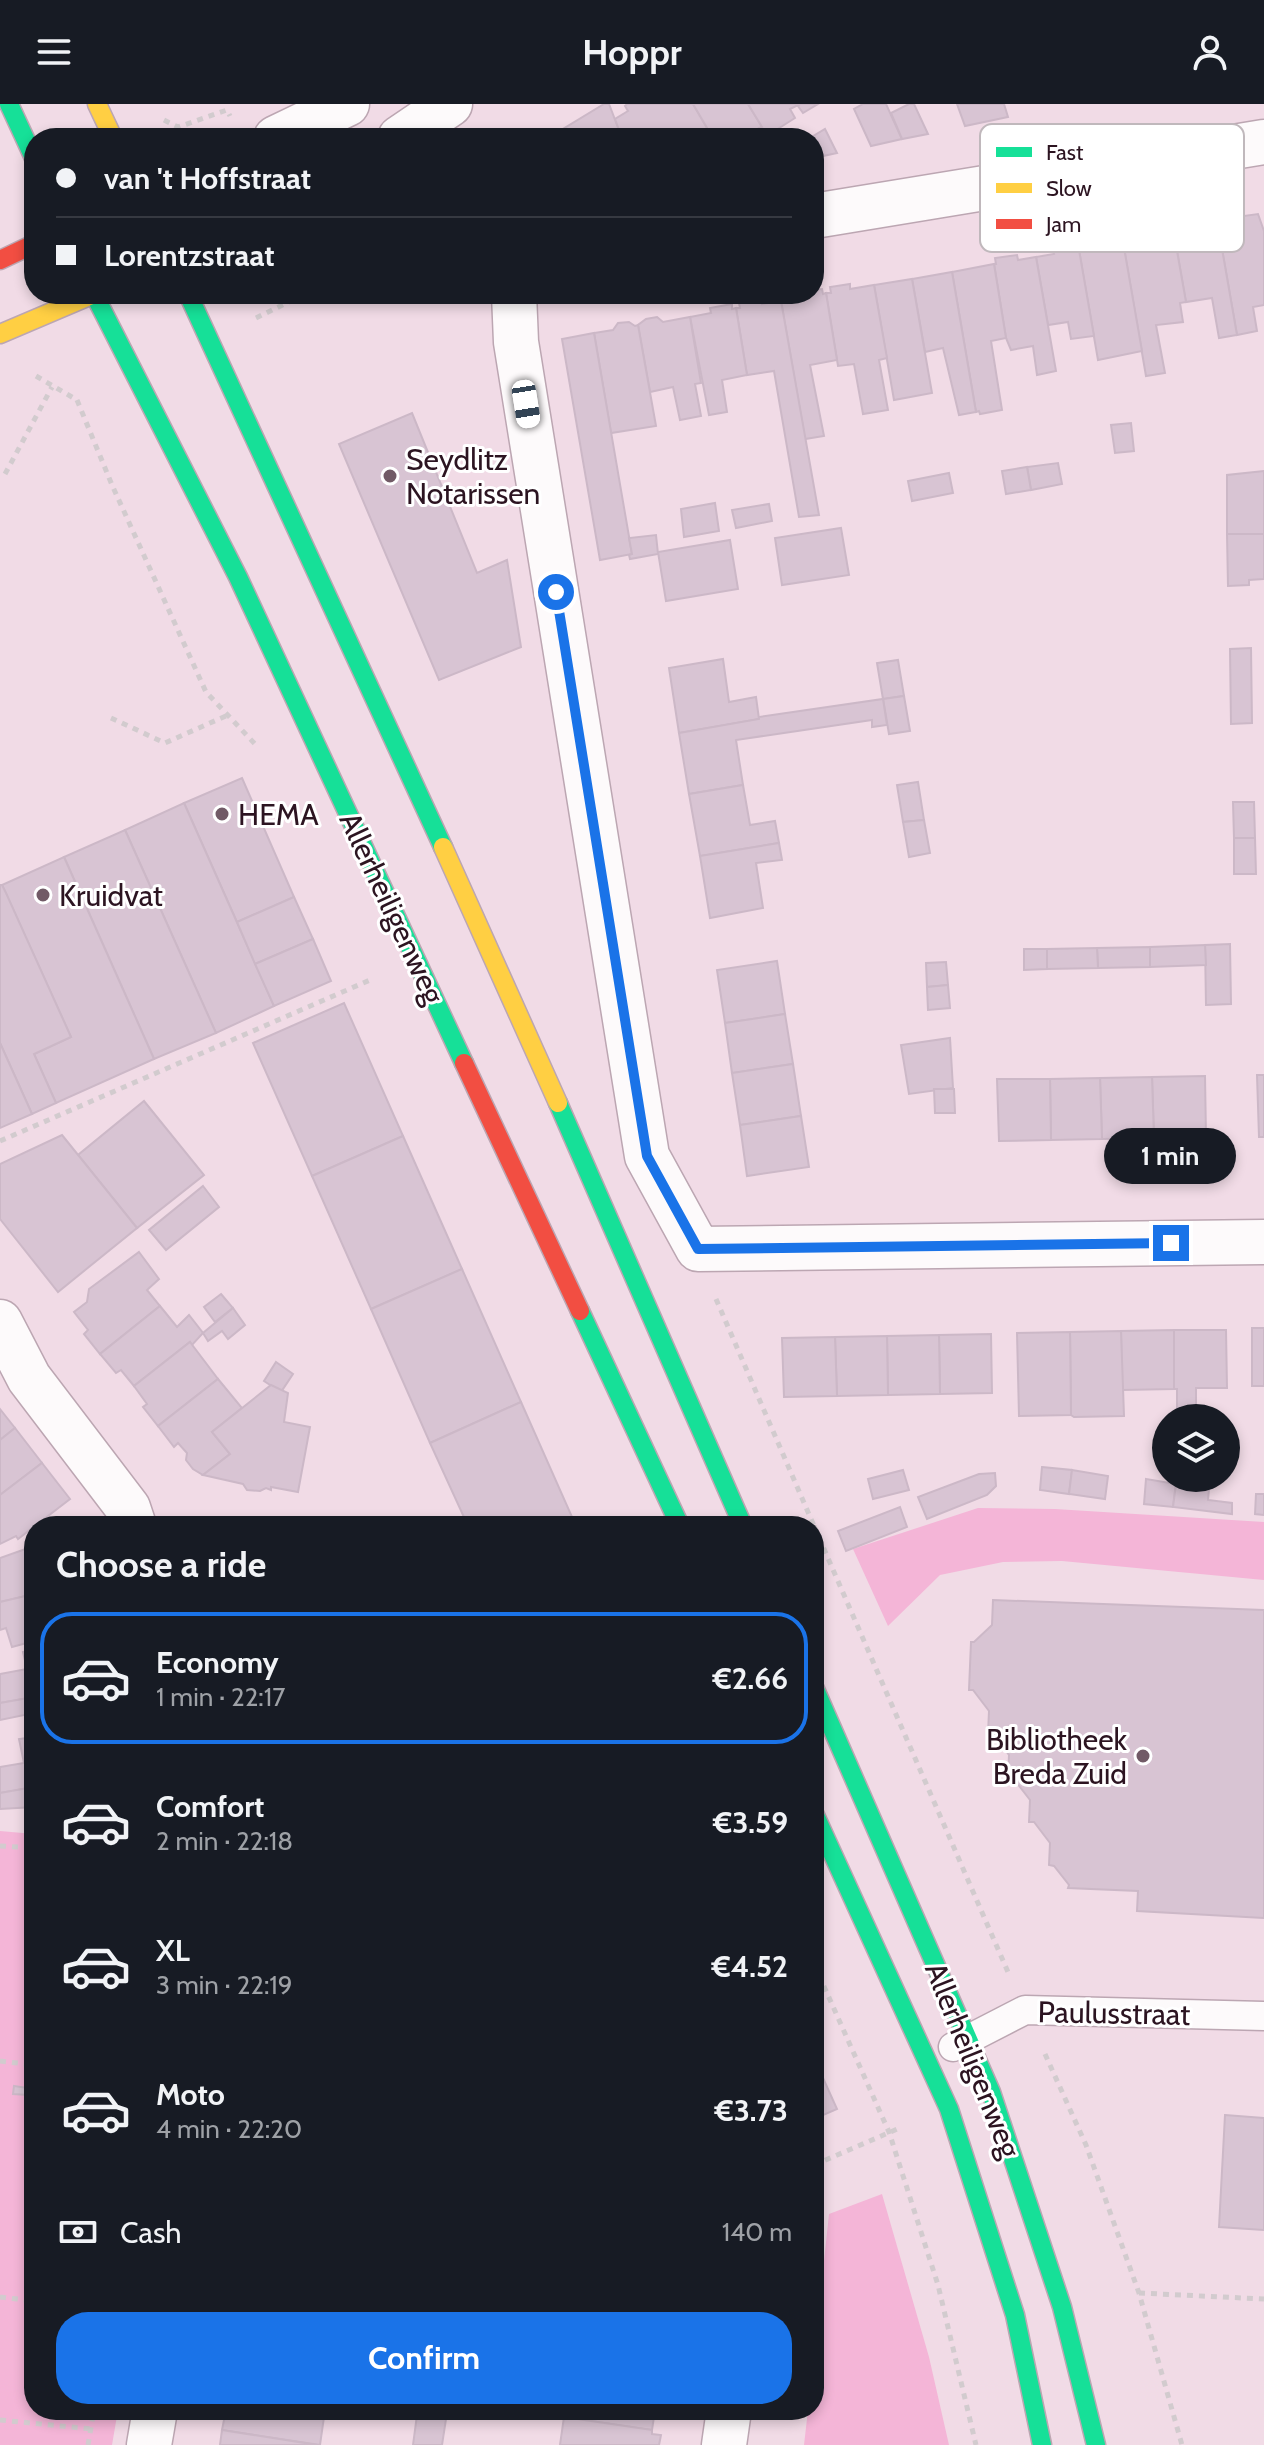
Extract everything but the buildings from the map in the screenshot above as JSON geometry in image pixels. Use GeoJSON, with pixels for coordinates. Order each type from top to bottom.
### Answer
{"type":"FeatureCollection","features":[{"type":"Feature","properties":{"kind":"main road"},"geometry":{"type":"LineString","coordinates":[[9,104],[24,136]]}},
{"type":"Feature","properties":{"kind":"main road"},"geometry":{"type":"LineString","coordinates":[[97,104],[108,128]]}},
{"type":"Feature","properties":{"kind":"main road"},"geometry":{"type":"LineString","coordinates":[[0,260],[24,249]]}},
{"type":"Feature","properties":{"kind":"main road"},"geometry":{"type":"LineString","coordinates":[[0,334],[70,304]]}},
{"type":"Feature","properties":{"kind":"main road","name":"Allerheiligenweg"},"geometry":{"type":"LineString","coordinates":[[99,304],[238,577],[675,1516]]}},
{"type":"Feature","properties":{"kind":"main road"},"geometry":{"type":"LineString","coordinates":[[193,304],[491,951],[739,1516]]}},
{"type":"Feature","properties":{"kind":"main road","name":"Allerheiligenweg"},"geometry":{"type":"LineString","coordinates":[[824,1710],[991,2092],[1062,2307],[1096,2445]]}},
{"type":"Feature","properties":{"kind":"main road","name":"Allerheiligenweg"},"geometry":{"type":"LineString","coordinates":[[824,1835],[949,2109],[1015,2315],[1042,2445]]}},
{"type":"Feature","properties":{"kind":"street"},"geometry":{"type":"LineString","coordinates":[[297,128],[347,104]]}},
{"type":"Feature","properties":{"kind":"street"},"geometry":{"type":"LineString","coordinates":[[415,128],[450,104]]}},
{"type":"Feature","properties":{"kind":"street"},"geometry":{"type":"LineString","coordinates":[[1244,145],[1264,142]]}},
{"type":"Feature","properties":{"kind":"street"},"geometry":{"type":"LineString","coordinates":[[824,214],[980,189]]}},
{"type":"Feature","properties":{"kind":"street"},"geometry":{"type":"LineString","coordinates":[[515,304],[519,357],[647,1156],[698,1249],[1264,1242]]}},
{"type":"Feature","properties":{"kind":"street"},"geometry":{"type":"LineString","coordinates":[[0,1322],[29,1378],[128,1508],[131,1516]]}},
{"type":"Feature","properties":{"kind":"street"},"geometry":{"type":"LineString","coordinates":[[149,2445],[153,2420]]}},
{"type":"Feature","properties":{"kind":"street"},"geometry":{"type":"LineString","coordinates":[[724,2445],[728,2420]]}},
{"type":"Feature","properties":{"kind":"lane","name":"Paulusstraat"},"geometry":{"type":"LineString","coordinates":[[927,2060],[1025,2010],[1264,2016]]}},
{"type":"Feature","properties":{"kind":"path"},"geometry":{"type":"LineString","coordinates":[[155,116],[178,127],[227,110],[235,124]]}},
{"type":"Feature","properties":{"kind":"path"},"geometry":{"type":"LineString","coordinates":[[33,373],[77,400],[206,692],[257,746]]}},
{"type":"Feature","properties":{"kind":"path"},"geometry":{"type":"LineString","coordinates":[[5,474],[52,387]]}},
{"type":"Feature","properties":{"kind":"path"},"geometry":{"type":"LineString","coordinates":[[111,718],[165,743],[228,715]]}},
{"type":"Feature","properties":{"kind":"path"},"geometry":{"type":"LineString","coordinates":[[0,1141],[374,978]]}},
{"type":"Feature","properties":{"kind":"path"},"geometry":{"type":"LineString","coordinates":[[698,1249],[715,1298],[810,1516]]}},
{"type":"Feature","properties":{"kind":"path"},"geometry":{"type":"LineString","coordinates":[[0,1846],[24,1847]]}},
{"type":"Feature","properties":{"kind":"path"},"geometry":{"type":"LineString","coordinates":[[824,1986],[889,2132],[938,2285],[976,2445]]}},
{"type":"Feature","properties":{"kind":"path"},"geometry":{"type":"LineString","coordinates":[[0,2061],[24,2064]]}},
{"type":"Feature","properties":{"kind":"path"},"geometry":{"type":"LineString","coordinates":[[824,2161],[889,2132]]}},
{"type":"Feature","properties":{"kind":"path"},"geometry":{"type":"LineString","coordinates":[[1139,2293],[1264,2299]]}},
{"type":"Feature","properties":{"kind":"path"},"geometry":{"type":"LineString","coordinates":[[0,2297],[24,2300]]}},
{"type":"Feature","properties":{"kind":"path"},"geometry":{"type":"LineString","coordinates":[[0,2420],[91,2429]]}},
{"type":"Feature","properties":{"kind":"path"},"geometry":{"type":"LineString","coordinates":[[88,2445],[92,2420]]}},
{"type":"Feature","properties":{"kind":"shaded area"},"geometry":{"type":"Polygon","coordinates":[[[978,1508],[1055,1509],[1264,1522],[1264,1580],[1062,1561],[1003,1562],[940,1575],[888,1626],[853,1549],[978,1508]]]}},
{"type":"Feature","properties":{"kind":"shaded area"},"geometry":{"type":"Polygon","coordinates":[[[0,1831],[24,1833],[24,2420],[116,2420],[112,2445],[0,2445],[0,1831]]]}},
{"type":"Feature","properties":{"kind":"shaded area"},"geometry":{"type":"Polygon","coordinates":[[[882,2194],[929,2357],[949,2445],[804,2445],[807,2420],[824,2420],[824,2261],[829,2214],[882,2194]]]}},
{"type":"Feature","properties":{"kind":"traffic: fast"},"geometry":{"type":"LineString","coordinates":[[9,104],[24,136]]}},
{"type":"Feature","properties":{"kind":"traffic: fast"},"geometry":{"type":"LineString","coordinates":[[99,304],[238,577],[464,1063]]}},
{"type":"Feature","properties":{"kind":"traffic: fast"},"geometry":{"type":"LineString","coordinates":[[193,304],[443,847]]}},
{"type":"Feature","properties":{"kind":"traffic: fast"},"geometry":{"type":"LineString","coordinates":[[558,1103],[739,1516]]}},
{"type":"Feature","properties":{"kind":"traffic: fast"},"geometry":{"type":"LineString","coordinates":[[580,1311],[675,1516]]}},
{"type":"Feature","properties":{"kind":"traffic: fast"},"geometry":{"type":"LineString","coordinates":[[824,1710],[991,2092],[1062,2307],[1096,2445]]}},
{"type":"Feature","properties":{"kind":"traffic: fast"},"geometry":{"type":"LineString","coordinates":[[824,1835],[949,2109],[1015,2315],[1042,2445]]}},
{"type":"Feature","properties":{"kind":"traffic: slow"},"geometry":{"type":"LineString","coordinates":[[97,104],[108,128]]}},
{"type":"Feature","properties":{"kind":"traffic: slow"},"geometry":{"type":"LineString","coordinates":[[0,334],[70,304]]}},
{"type":"Feature","properties":{"kind":"traffic: slow"},"geometry":{"type":"LineString","coordinates":[[443,847],[558,1103]]}},
{"type":"Feature","properties":{"kind":"traffic: jam"},"geometry":{"type":"LineString","coordinates":[[0,260],[24,249]]}},
{"type":"Feature","properties":{"kind":"traffic: jam"},"geometry":{"type":"LineString","coordinates":[[464,1063],[580,1311]]}},
{"type":"Feature","properties":{"kind":"place","name":"Seydlitz Notarissen"},"geometry":{"type":"Point","coordinates":[390,476]}},
{"type":"Feature","properties":{"kind":"place","name":"HEMA"},"geometry":{"type":"Point","coordinates":[222,814]}},
{"type":"Feature","properties":{"kind":"place","name":"Kruidvat"},"geometry":{"type":"Point","coordinates":[43,895]}},
{"type":"Feature","properties":{"kind":"place","name":"Bibliotheek Breda Zuid"},"geometry":{"type":"Point","coordinates":[1143,1756]}},
{"type":"Feature","properties":{"kind":"route"},"geometry":{"type":"LineString","coordinates":[[556,592],[647,1156],[698,1249],[1171,1243]]}}]}
